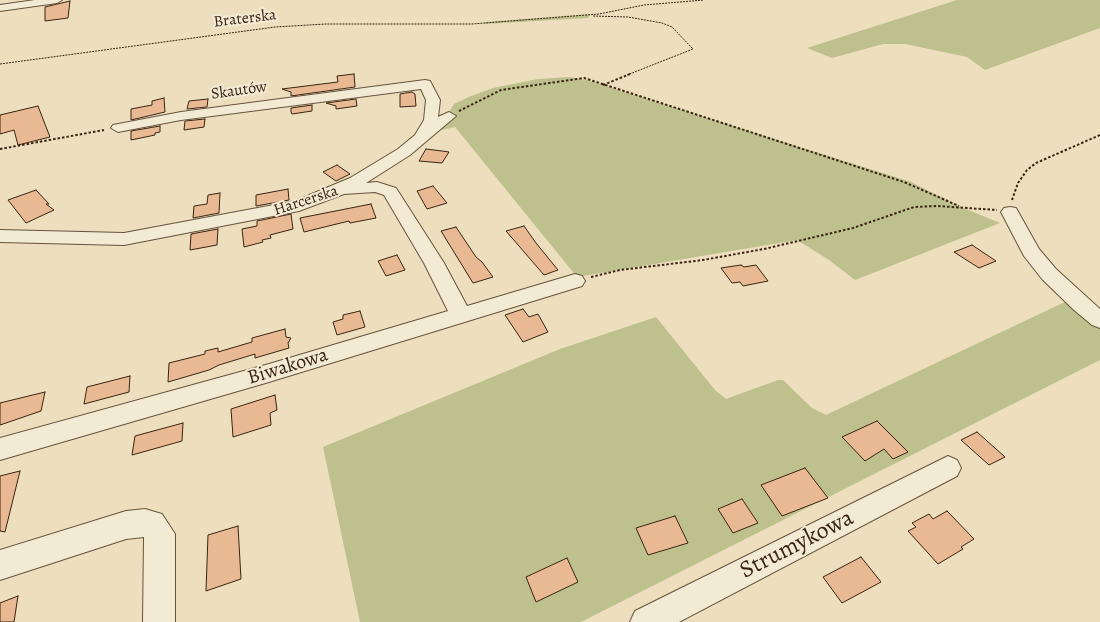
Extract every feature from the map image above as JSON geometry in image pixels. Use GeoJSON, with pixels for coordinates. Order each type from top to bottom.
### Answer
{"type":"FeatureCollection","features":[{"type":"Feature","properties":{"kind":"street"},"geometry":{"type":"LineString","coordinates":[[0,8],[57,0]]}},
{"type":"Feature","properties":{"kind":"street","name":"Skautów"},"geometry":{"type":"LineString","coordinates":[[118,128],[181,116],[425,84],[432,100],[431,120],[421,139]]}},
{"type":"Feature","properties":{"kind":"street","name":"Harcerska"},"geometry":{"type":"LineString","coordinates":[[0,236],[124,239],[299,206],[342,190],[404,152],[449,116]]}},
{"type":"Feature","properties":{"kind":"street"},"geometry":{"type":"LineString","coordinates":[[342,190],[372,187],[390,192],[434,263],[461,315]]}},
{"type":"Feature","properties":{"kind":"street"},"geometry":{"type":"LineString","coordinates":[[1010,212],[1032,252],[1049,274],[1081,305],[1100,320]]}},
{"type":"Feature","properties":{"kind":"street","name":"Biwakowa"},"geometry":{"type":"LineString","coordinates":[[0,448],[269,373],[574,280]]}},
{"type":"Feature","properties":{"kind":"street","name":"Strumykowa"},"geometry":{"type":"LineString","coordinates":[[646,622],[948,468]]}},
{"type":"Feature","properties":{"kind":"street"},"geometry":{"type":"LineString","coordinates":[[0,565],[126,525],[152,524],[160,534],[159,622]]}},
{"type":"Feature","properties":{"kind":"path","name":"Braterska"},"geometry":{"type":"LineString","coordinates":[[0,64],[230,31],[307,24],[472,24],[589,15],[644,5],[704,0]]}},
{"type":"Feature","properties":{"kind":"path"},"geometry":{"type":"LineString","coordinates":[[589,15],[638,19],[667,24],[693,49],[602,85]]}},
{"type":"Feature","properties":{"kind":"path"},"geometry":{"type":"LineString","coordinates":[[449,116],[501,90],[545,82],[584,78],[904,182],[961,207]]}},
{"type":"Feature","properties":{"kind":"path"},"geometry":{"type":"LineString","coordinates":[[0,149],[118,128]]}},
{"type":"Feature","properties":{"kind":"path"},"geometry":{"type":"LineString","coordinates":[[574,280],[620,270],[703,260],[764,249],[853,228],[914,207],[961,207],[1010,212],[1018,182],[1027,170],[1045,158],[1100,135]]}},
{"type":"Feature","properties":{"kind":"green space"},"geometry":{"type":"Polygon","coordinates":[[[957,0],[1100,0],[1100,28],[985,70],[967,57],[905,44],[883,44],[832,58],[807,48],[957,0]]]}},
{"type":"Feature","properties":{"kind":"green space"},"geometry":{"type":"Polygon","coordinates":[[[590,14],[588,18],[485,24],[485,22],[590,14]]]}},
{"type":"Feature","properties":{"kind":"green space"},"geometry":{"type":"Polygon","coordinates":[[[569,77],[587,80],[911,182],[961,207],[1000,223],[855,280],[829,260],[797,240],[577,277],[455,127],[437,131],[454,104],[471,96],[493,88],[538,79],[569,77]]]}},
{"type":"Feature","properties":{"kind":"green space"},"geometry":{"type":"Polygon","coordinates":[[[1067,301],[1100,324],[1100,360],[581,622],[360,622],[323,447],[560,349],[656,317],[715,390],[726,399],[778,380],[783,380],[812,408],[826,415],[1067,301]]]}},
{"type":"Feature","properties":{"kind":"building"},"geometry":{"type":"Polygon","coordinates":[[[70,1],[68,18],[45,21],[45,7],[70,1]]]}},
{"type":"Feature","properties":{"kind":"building"},"geometry":{"type":"Polygon","coordinates":[[[354,74],[355,87],[291,96],[291,92],[282,89],[338,82],[337,76],[354,74]]]}},
{"type":"Feature","properties":{"kind":"building"},"geometry":{"type":"Polygon","coordinates":[[[412,92],[415,94],[416,106],[400,107],[400,94],[412,92]]]}},
{"type":"Feature","properties":{"kind":"building"},"geometry":{"type":"Polygon","coordinates":[[[164,98],[165,112],[131,120],[131,109],[152,105],[152,101],[164,98]]]}},
{"type":"Feature","properties":{"kind":"building"},"geometry":{"type":"Polygon","coordinates":[[[208,99],[207,107],[187,109],[189,101],[208,99]]]}},
{"type":"Feature","properties":{"kind":"building"},"geometry":{"type":"Polygon","coordinates":[[[356,99],[357,106],[336,109],[336,106],[326,103],[356,99]]]}},
{"type":"Feature","properties":{"kind":"building"},"geometry":{"type":"Polygon","coordinates":[[[312,105],[312,111],[292,114],[291,112],[291,108],[312,105]]]}},
{"type":"Feature","properties":{"kind":"building"},"geometry":{"type":"Polygon","coordinates":[[[38,106],[50,137],[18,145],[14,130],[0,134],[0,115],[38,106]]]}},
{"type":"Feature","properties":{"kind":"building"},"geometry":{"type":"Polygon","coordinates":[[[205,119],[204,127],[184,130],[185,121],[205,119]]]}},
{"type":"Feature","properties":{"kind":"building"},"geometry":{"type":"Polygon","coordinates":[[[160,126],[160,132],[155,133],[155,135],[131,140],[131,131],[160,126]]]}},
{"type":"Feature","properties":{"kind":"building"},"geometry":{"type":"Polygon","coordinates":[[[426,149],[449,152],[442,163],[419,161],[426,149]]]}},
{"type":"Feature","properties":{"kind":"building"},"geometry":{"type":"Polygon","coordinates":[[[337,165],[350,174],[336,181],[323,172],[337,165]]]}},
{"type":"Feature","properties":{"kind":"building"},"geometry":{"type":"Polygon","coordinates":[[[433,186],[447,203],[427,209],[417,191],[433,186]]]}},
{"type":"Feature","properties":{"kind":"building"},"geometry":{"type":"Polygon","coordinates":[[[288,189],[289,200],[256,206],[256,195],[288,189]]]}},
{"type":"Feature","properties":{"kind":"building"},"geometry":{"type":"Polygon","coordinates":[[[36,190],[49,204],[46,204],[54,210],[26,223],[8,200],[36,190]]]}},
{"type":"Feature","properties":{"kind":"building"},"geometry":{"type":"Polygon","coordinates":[[[220,193],[219,213],[193,218],[194,206],[207,204],[208,195],[220,193]]]}},
{"type":"Feature","properties":{"kind":"building"},"geometry":{"type":"Polygon","coordinates":[[[371,204],[376,218],[350,223],[349,221],[304,232],[300,218],[371,204]]]}},
{"type":"Feature","properties":{"kind":"building"},"geometry":{"type":"Polygon","coordinates":[[[291,214],[293,229],[270,235],[271,238],[262,240],[263,242],[244,247],[242,229],[257,226],[257,221],[291,214]]]}},
{"type":"Feature","properties":{"kind":"building"},"geometry":{"type":"Polygon","coordinates":[[[524,226],[558,270],[544,275],[506,231],[524,226]]]}},
{"type":"Feature","properties":{"kind":"building"},"geometry":{"type":"Polygon","coordinates":[[[456,227],[476,257],[493,277],[473,283],[441,231],[456,227]]]}},
{"type":"Feature","properties":{"kind":"building"},"geometry":{"type":"Polygon","coordinates":[[[218,229],[217,245],[190,250],[191,234],[218,229]]]}},
{"type":"Feature","properties":{"kind":"building"},"geometry":{"type":"Polygon","coordinates":[[[972,245],[996,261],[979,268],[954,252],[972,245]]]}},
{"type":"Feature","properties":{"kind":"building"},"geometry":{"type":"Polygon","coordinates":[[[397,255],[405,270],[386,276],[378,261],[397,255]]]}},
{"type":"Feature","properties":{"kind":"building"},"geometry":{"type":"Polygon","coordinates":[[[741,265],[744,267],[756,265],[768,281],[743,286],[740,282],[732,283],[721,268],[741,265]]]}},
{"type":"Feature","properties":{"kind":"building"},"geometry":{"type":"Polygon","coordinates":[[[523,309],[529,317],[538,314],[548,332],[523,342],[505,315],[523,309]]]}},
{"type":"Feature","properties":{"kind":"building"},"geometry":{"type":"Polygon","coordinates":[[[360,311],[365,327],[337,335],[333,322],[343,319],[343,315],[360,311]]]}},
{"type":"Feature","properties":{"kind":"building"},"geometry":{"type":"Polygon","coordinates":[[[285,329],[286,337],[291,338],[288,343],[289,348],[255,358],[255,354],[168,382],[169,363],[205,354],[205,351],[218,348],[218,352],[252,342],[252,338],[285,329]]]}},
{"type":"Feature","properties":{"kind":"building"},"geometry":{"type":"Polygon","coordinates":[[[130,376],[129,392],[84,404],[87,387],[130,376]]]}},
{"type":"Feature","properties":{"kind":"building"},"geometry":{"type":"Polygon","coordinates":[[[45,392],[41,411],[0,425],[0,403],[45,392]]]}},
{"type":"Feature","properties":{"kind":"building"},"geometry":{"type":"Polygon","coordinates":[[[275,395],[277,410],[270,413],[271,425],[233,437],[231,409],[275,395]]]}},
{"type":"Feature","properties":{"kind":"building"},"geometry":{"type":"Polygon","coordinates":[[[877,421],[908,452],[893,459],[884,449],[865,461],[842,437],[877,421]]]}},
{"type":"Feature","properties":{"kind":"building"},"geometry":{"type":"Polygon","coordinates":[[[183,423],[182,441],[132,455],[135,436],[183,423]]]}},
{"type":"Feature","properties":{"kind":"building"},"geometry":{"type":"Polygon","coordinates":[[[977,432],[1005,457],[989,465],[961,440],[977,432]]]}},
{"type":"Feature","properties":{"kind":"building"},"geometry":{"type":"Polygon","coordinates":[[[805,468],[828,498],[782,516],[761,485],[805,468]]]}},
{"type":"Feature","properties":{"kind":"building"},"geometry":{"type":"Polygon","coordinates":[[[20,471],[5,532],[0,531],[0,476],[20,471]]]}},
{"type":"Feature","properties":{"kind":"building"},"geometry":{"type":"Polygon","coordinates":[[[742,499],[758,523],[733,533],[718,509],[742,499]]]}},
{"type":"Feature","properties":{"kind":"building"},"geometry":{"type":"Polygon","coordinates":[[[947,511],[974,539],[961,547],[963,549],[938,564],[908,531],[916,527],[912,523],[929,514],[933,519],[947,511]]]}},
{"type":"Feature","properties":{"kind":"building"},"geometry":{"type":"Polygon","coordinates":[[[675,516],[688,543],[648,555],[636,528],[675,516]]]}},
{"type":"Feature","properties":{"kind":"building"},"geometry":{"type":"Polygon","coordinates":[[[238,526],[241,579],[206,591],[208,535],[238,526]]]}},
{"type":"Feature","properties":{"kind":"building"},"geometry":{"type":"Polygon","coordinates":[[[861,557],[881,582],[842,603],[823,577],[861,557]]]}},
{"type":"Feature","properties":{"kind":"building"},"geometry":{"type":"Polygon","coordinates":[[[567,558],[578,582],[536,602],[526,577],[567,558]]]}},
{"type":"Feature","properties":{"kind":"building"},"geometry":{"type":"Polygon","coordinates":[[[18,596],[14,622],[0,622],[0,603],[18,596]]]}}]}
